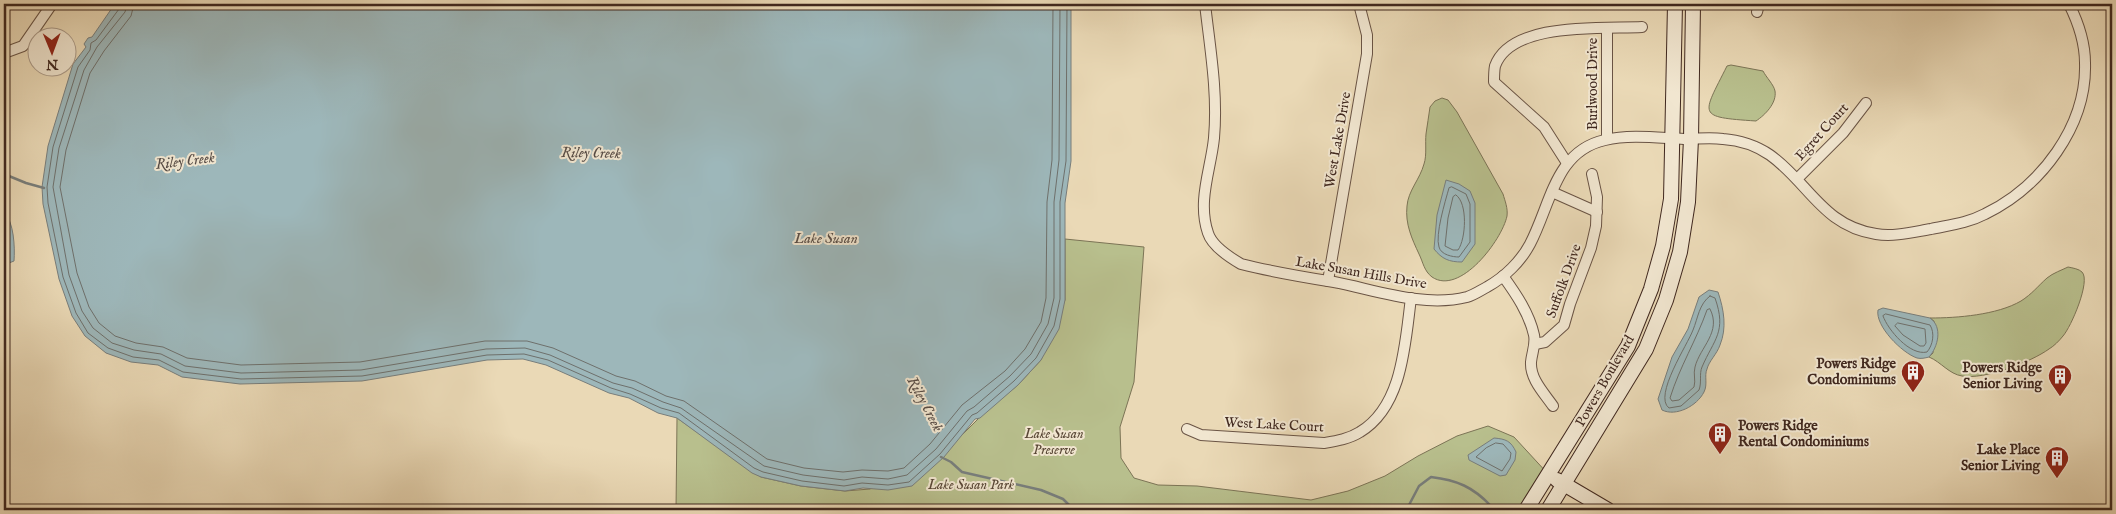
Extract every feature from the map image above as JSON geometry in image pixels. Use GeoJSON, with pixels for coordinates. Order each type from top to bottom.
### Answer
{"type":"FeatureCollection","features":[{"type":"Feature","properties":{"kind":"main road","name":"Powers Boulevard"},"geometry":{"type":"LineString","coordinates":[[1526,510],[1628,346],[1651,289],[1663,246],[1671,199],[1675,4]]}},
{"type":"Feature","properties":{"kind":"main road","name":"Powers Boulevard"},"geometry":{"type":"LineString","coordinates":[[1548,510],[1646,349],[1666,300],[1680,252],[1686,219],[1691,139],[1693,4]]}},
{"type":"Feature","properties":{"kind":"main road"},"geometry":{"type":"LineString","coordinates":[[1549,475],[1608,510]]}},
{"type":"Feature","properties":{"kind":"street"},"geometry":{"type":"LineString","coordinates":[[4,53],[22,46],[52,4]]}},
{"type":"Feature","properties":{"kind":"street","name":"Lake Susan Hills Drive"},"geometry":{"type":"LineString","coordinates":[[1206,4],[1215,92],[1214,139],[1208,168],[1204,211],[1208,235],[1223,252],[1240,264],[1411,298],[1445,300],[1469,296],[1495,282],[1514,266],[1530,244],[1552,192],[1567,163],[1577,151],[1607,139],[1724,139],[1753,145],[1771,156],[1797,179],[1829,214],[1846,225],[1863,232],[1880,235],[1901,234],[1958,224],[1985,215],[2027,187],[2059,150],[2080,102],[2084,88],[2085,63],[2083,42],[2069,4]]}},
{"type":"Feature","properties":{"kind":"street","name":"West Lake Drive"},"geometry":{"type":"LineString","coordinates":[[1328,281],[1367,54],[1368,35],[1359,4]]}},
{"type":"Feature","properties":{"kind":"street"},"geometry":{"type":"LineString","coordinates":[[1567,163],[1544,127],[1494,82],[1495,67],[1501,57],[1515,42],[1537,35],[1563,29],[1642,27]]}},
{"type":"Feature","properties":{"kind":"street","name":"Burlwood Drive"},"geometry":{"type":"LineString","coordinates":[[1607,29],[1607,139]]}},
{"type":"Feature","properties":{"kind":"street","name":"Egret Court"},"geometry":{"type":"LineString","coordinates":[[1797,179],[1844,133],[1866,103]]}},
{"type":"Feature","properties":{"kind":"street","name":"Suffolk Drive"},"geometry":{"type":"LineString","coordinates":[[1535,344],[1545,342],[1564,325],[1591,248],[1597,212],[1597,197],[1592,174]]}},
{"type":"Feature","properties":{"kind":"street"},"geometry":{"type":"LineString","coordinates":[[1552,192],[1597,212]]}},
{"type":"Feature","properties":{"kind":"street"},"geometry":{"type":"LineString","coordinates":[[1503,276],[1530,320],[1535,344],[1531,362],[1532,375],[1553,406]]}},
{"type":"Feature","properties":{"kind":"street","name":"West Lake Court"},"geometry":{"type":"LineString","coordinates":[[1187,429],[1200,435],[1324,444],[1343,440],[1360,433],[1376,420],[1391,399],[1399,372],[1411,298]]}},
{"type":"Feature","properties":{"kind":"green space"},"geometry":{"type":"Polygon","coordinates":[[[1731,65],[1763,71],[1772,84],[1775,91],[1774,100],[1766,112],[1756,121],[1723,118],[1714,115],[1710,111],[1709,104],[1713,95],[1727,66],[1731,65]]]}},
{"type":"Feature","properties":{"kind":"green space"},"geometry":{"type":"Polygon","coordinates":[[[1442,98],[1448,100],[1457,112],[1503,194],[1507,213],[1497,238],[1478,263],[1455,279],[1443,281],[1429,275],[1425,269],[1414,243],[1407,219],[1408,201],[1425,160],[1430,107],[1435,101],[1442,98]]]}},
{"type":"Feature","properties":{"kind":"green space","name":"Lake Susan Preserve"},"geometry":{"type":"Polygon","coordinates":[[[1065,239],[1144,247],[1134,382],[1120,427],[1121,458],[1134,478],[1158,485],[1197,486],[1311,500],[1348,491],[1385,476],[1457,436],[1488,426],[1514,437],[1549,475],[1526,510],[676,510],[677,418],[761,477],[801,486],[845,491],[870,489],[961,436],[987,410],[1018,385],[1041,360],[1065,300],[1065,239]]]}},
{"type":"Feature","properties":{"kind":"green space"},"geometry":{"type":"Polygon","coordinates":[[[2068,267],[2082,272],[2084,285],[2082,294],[2075,314],[2066,331],[2058,342],[2049,349],[2007,369],[1971,377],[1957,375],[1929,357],[1933,353],[1934,321],[1930,318],[1977,315],[2011,306],[2032,293],[2049,276],[2068,267]]]}},
{"type":"Feature","properties":{"kind":"water","name":"Lake Susan"},"geometry":{"type":"Polygon","coordinates":[[[118,4],[1071,4],[1071,161],[1065,203],[1065,300],[1059,329],[1041,360],[1018,385],[980,418],[975,419],[944,457],[912,486],[888,490],[863,488],[845,491],[801,486],[761,477],[752,473],[677,418],[658,413],[629,398],[609,393],[546,365],[523,359],[487,360],[362,381],[240,384],[182,377],[158,365],[131,362],[106,353],[85,336],[72,316],[59,279],[43,204],[42,187],[48,146],[69,78],[78,78],[78,57],[86,47],[84,44],[88,38],[92,37],[112,8],[118,4]]]}},
{"type":"Feature","properties":{"kind":"water"},"geometry":{"type":"Polygon","coordinates":[[[1446,180],[1459,184],[1470,191],[1475,203],[1475,244],[1462,262],[1446,259],[1434,249],[1437,215],[1446,180]]]}},
{"type":"Feature","properties":{"kind":"water"},"geometry":{"type":"Polygon","coordinates":[[[4,212],[12,228],[14,261],[4,265],[4,212]]]}},
{"type":"Feature","properties":{"kind":"water"},"geometry":{"type":"Polygon","coordinates":[[[1709,290],[1718,292],[1722,305],[1724,326],[1720,345],[1706,372],[1704,392],[1696,402],[1686,409],[1673,412],[1662,410],[1658,399],[1672,357],[1688,329],[1699,297],[1709,290]]]}},
{"type":"Feature","properties":{"kind":"water"},"geometry":{"type":"Polygon","coordinates":[[[1883,308],[1930,318],[1934,322],[1937,326],[1938,337],[1935,348],[1929,357],[1918,358],[1897,345],[1881,324],[1878,310],[1883,308]]]}},
{"type":"Feature","properties":{"kind":"water"},"geometry":{"type":"Polygon","coordinates":[[[1494,438],[1508,441],[1516,452],[1515,460],[1506,475],[1500,476],[1469,460],[1468,455],[1494,438]]]}},
{"type":"Feature","properties":{"kind":"waterway","name":"Riley Creek"},"geometry":{"type":"LineString","coordinates":[[4,174],[44,188]]}},
{"type":"Feature","properties":{"kind":"waterway","name":"Riley Creek"},"geometry":{"type":"LineString","coordinates":[[941,457],[951,462],[962,472],[1041,490],[1063,499],[1074,510]]}},
{"type":"Feature","properties":{"kind":"waterway","name":"Riley Creek"},"geometry":{"type":"LineString","coordinates":[[1398,510],[1409,505],[1419,486],[1431,477],[1457,482],[1471,489],[1491,506]]}},
{"type":"Feature","properties":{"kind":"place","name":"Powers Ridge Condominiums"},"geometry":{"type":"Point","coordinates":[1913,393]}},
{"type":"Feature","properties":{"kind":"place","name":"Powers Ridge Senior Living"},"geometry":{"type":"Point","coordinates":[2060,397]}},
{"type":"Feature","properties":{"kind":"place","name":"Powers Ridge Rental Condominiums"},"geometry":{"type":"Point","coordinates":[1720,455]}},
{"type":"Feature","properties":{"kind":"place","name":"Lake Place Senior Living"},"geometry":{"type":"Point","coordinates":[2057,479]}},
{"type":"Feature","properties":{"kind":"park label","name":"Lake Susan Park"},"geometry":{"type":"Point","coordinates":[971,485]}}]}
